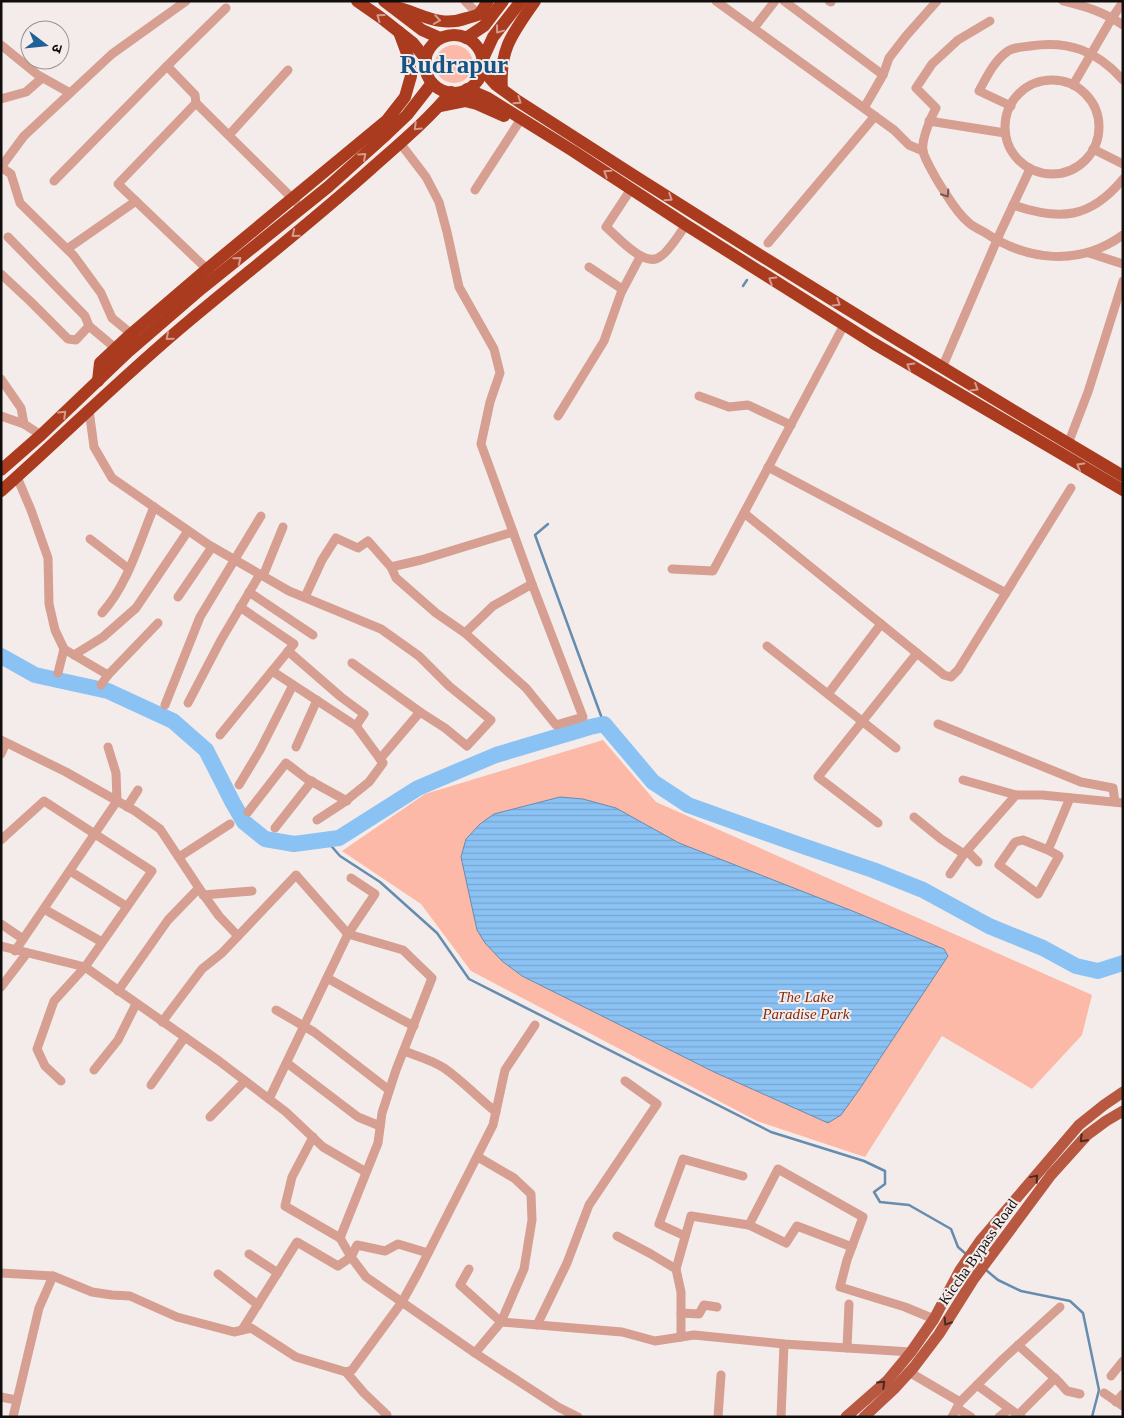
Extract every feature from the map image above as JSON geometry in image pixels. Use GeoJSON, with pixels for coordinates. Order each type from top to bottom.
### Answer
{"type":"FeatureCollection","features":[{"type":"Feature","properties":{"kind":"highway"},"geometry":{"type":"LineString","coordinates":[[357,1],[413,43],[426,59]]}},
{"type":"Feature","properties":{"kind":"highway"},"geometry":{"type":"LineString","coordinates":[[388,4],[404,8],[425,18],[443,22],[463,19],[478,14],[488,1]]}},
{"type":"Feature","properties":{"kind":"highway"},"geometry":{"type":"LineString","coordinates":[[466,38],[484,26],[502,1]]}},
{"type":"Feature","properties":{"kind":"highway"},"geometry":{"type":"LineString","coordinates":[[520,1],[494,38],[482,65],[480,76],[475,84],[467,89],[451,92],[439,89],[432,83],[427,75],[425,65],[430,47],[445,36],[455,35],[466,38],[478,49],[482,65],[496,86],[631,189],[686,226],[935,381],[1123,490]]}},
{"type":"Feature","properties":{"kind":"highway"},"geometry":{"type":"LineString","coordinates":[[502,90],[501,74],[506,48],[520,21],[533,2]]}},
{"type":"Feature","properties":{"kind":"highway"},"geometry":{"type":"LineString","coordinates":[[388,4],[422,30],[440,38]]}},
{"type":"Feature","properties":{"kind":"highway"},"geometry":{"type":"LineString","coordinates":[[1,470],[41,435],[98,380],[120,352],[211,273],[292,198],[387,120],[405,98],[411,76],[409,59],[399,32]]}},
{"type":"Feature","properties":{"kind":"highway"},"geometry":{"type":"LineString","coordinates":[[211,273],[302,208],[328,187],[407,114],[432,83]]}},
{"type":"Feature","properties":{"kind":"highway"},"geometry":{"type":"LineString","coordinates":[[467,89],[488,98],[521,119],[576,146],[695,215],[942,368],[1123,476]]}},
{"type":"Feature","properties":{"kind":"highway"},"geometry":{"type":"LineString","coordinates":[[1,491],[187,322],[344,193],[400,144],[440,106],[451,92]]}},
{"type":"Feature","properties":{"kind":"highway"},"geometry":{"type":"LineString","coordinates":[[440,106],[465,101],[477,104],[509,118],[521,119]]}},
{"type":"Feature","properties":{"kind":"highway"},"geometry":{"type":"LineString","coordinates":[[686,226],[695,215]]}},
{"type":"Feature","properties":{"kind":"highway"},"geometry":{"type":"LineString","coordinates":[[873,343],[882,331]]}},
{"type":"Feature","properties":{"kind":"highway"},"geometry":{"type":"LineString","coordinates":[[935,381],[942,368]]}},
{"type":"Feature","properties":{"kind":"highway"},"geometry":{"type":"LineString","coordinates":[[41,435],[50,446]]}},
{"type":"Feature","properties":{"kind":"main road"},"geometry":{"type":"LineString","coordinates":[[846,1417],[871,1410],[886,1381],[911,1352],[934,1319],[960,1270],[980,1241],[1080,1125],[1123,1092]]}},
{"type":"Feature","properties":{"kind":"main road","name":"Kiccha Bypass Road"},"geometry":{"type":"LineString","coordinates":[[871,1410],[909,1372],[939,1334],[973,1280],[1051,1175],[1087,1135],[1106,1120],[1123,1111]]}},
{"type":"Feature","properties":{"kind":"street"},"geometry":{"type":"LineString","coordinates":[[136,338],[112,318],[101,293],[74,256],[20,202],[11,174],[1,167],[24,136],[112,54],[186,1]]}},
{"type":"Feature","properties":{"kind":"street"},"geometry":{"type":"LineString","coordinates":[[466,1],[478,14]]}},
{"type":"Feature","properties":{"kind":"street"},"geometry":{"type":"LineString","coordinates":[[716,1],[894,130],[909,145],[923,151]]}},
{"type":"Feature","properties":{"kind":"street"},"geometry":{"type":"LineString","coordinates":[[754,28],[775,1]]}},
{"type":"Feature","properties":{"kind":"street"},"geometry":{"type":"LineString","coordinates":[[784,1],[883,76]]}},
{"type":"Feature","properties":{"kind":"street"},"geometry":{"type":"LineString","coordinates":[[864,108],[883,76],[889,58],[937,1]]}},
{"type":"Feature","properties":{"kind":"street"},"geometry":{"type":"LineString","coordinates":[[1063,1],[1090,7],[1123,25]]}},
{"type":"Feature","properties":{"kind":"street"},"geometry":{"type":"LineString","coordinates":[[1073,85],[1123,2]]}},
{"type":"Feature","properties":{"kind":"street"},"geometry":{"type":"LineString","coordinates":[[54,181],[226,8]]}},
{"type":"Feature","properties":{"kind":"street"},"geometry":{"type":"LineString","coordinates":[[990,21],[958,40],[932,64],[916,88],[936,108],[929,121],[923,151],[952,204],[967,221],[997,241],[1028,254],[1058,257],[1088,253],[1112,243],[1123,235]]}},
{"type":"Feature","properties":{"kind":"street"},"geometry":{"type":"LineString","coordinates":[[1011,106],[979,91],[992,65],[1010,50],[1046,44],[1071,46],[1091,53],[1111,67],[1123,80]]}},
{"type":"Feature","properties":{"kind":"street"},"geometry":{"type":"LineString","coordinates":[[1,45],[42,78],[70,93]]}},
{"type":"Feature","properties":{"kind":"street"},"geometry":{"type":"LineString","coordinates":[[167,66],[195,95],[196,103],[302,208]]}},
{"type":"Feature","properties":{"kind":"street"},"geometry":{"type":"LineString","coordinates":[[228,135],[288,70]]}},
{"type":"Feature","properties":{"kind":"street"},"geometry":{"type":"LineString","coordinates":[[1,99],[26,92],[42,78]]}},
{"type":"Feature","properties":{"kind":"street"},"geometry":{"type":"LineString","coordinates":[[1058,81],[1073,85],[1085,94],[1094,106],[1098,120],[1098,135],[1093,149],[1085,161],[1073,170],[1059,174],[1044,174],[1030,169],[1017,159],[1008,146],[1005,133],[1007,113],[1011,106],[1014,99],[1026,88],[1042,82],[1058,81]]}},
{"type":"Feature","properties":{"kind":"street"},"geometry":{"type":"LineString","coordinates":[[196,103],[118,184],[211,273]]}},
{"type":"Feature","properties":{"kind":"street"},"geometry":{"type":"LineString","coordinates":[[768,243],[875,116]]}},
{"type":"Feature","properties":{"kind":"street"},"geometry":{"type":"LineString","coordinates":[[476,190],[521,119]]}},
{"type":"Feature","properties":{"kind":"street"},"geometry":{"type":"LineString","coordinates":[[929,121],[1005,133]]}},
{"type":"Feature","properties":{"kind":"street"},"geometry":{"type":"LineString","coordinates":[[305,597],[322,560],[336,538],[358,548],[368,541],[391,567],[396,578],[436,613],[465,633],[526,688],[556,725],[583,717],[481,444],[490,402],[500,373],[494,349],[459,287],[439,202],[426,178],[400,144]]}},
{"type":"Feature","properties":{"kind":"street"},"geometry":{"type":"LineString","coordinates":[[1093,149],[1123,164]]}},
{"type":"Feature","properties":{"kind":"street"},"geometry":{"type":"LineString","coordinates":[[942,368],[1030,169]]}},
{"type":"Feature","properties":{"kind":"street"},"geometry":{"type":"LineString","coordinates":[[1013,205],[1051,215],[1073,214],[1097,204],[1123,179]]}},
{"type":"Feature","properties":{"kind":"street"},"geometry":{"type":"LineString","coordinates":[[631,189],[606,227],[640,257],[652,260],[661,257],[686,226]]}},
{"type":"Feature","properties":{"kind":"street"},"geometry":{"type":"LineString","coordinates":[[67,249],[136,201]]}},
{"type":"Feature","properties":{"kind":"street"},"geometry":{"type":"LineString","coordinates":[[8,237],[85,316],[89,326],[120,352]]}},
{"type":"Feature","properties":{"kind":"street"},"geometry":{"type":"LineString","coordinates":[[1088,253],[1123,264]]}},
{"type":"Feature","properties":{"kind":"street"},"geometry":{"type":"LineString","coordinates":[[558,416],[604,341],[622,289],[640,257]]}},
{"type":"Feature","properties":{"kind":"street"},"geometry":{"type":"LineString","coordinates":[[589,267],[622,289]]}},
{"type":"Feature","properties":{"kind":"street"},"geometry":{"type":"LineString","coordinates":[[1,274],[68,339],[76,340],[89,326]]}},
{"type":"Feature","properties":{"kind":"street"},"geometry":{"type":"LineString","coordinates":[[1068,444],[1088,392],[1123,281]]}},
{"type":"Feature","properties":{"kind":"street"},"geometry":{"type":"LineString","coordinates":[[672,569],[712,571],[844,325]]}},
{"type":"Feature","properties":{"kind":"street"},"geometry":{"type":"LineString","coordinates":[[1,379],[21,408],[24,424]]}},
{"type":"Feature","properties":{"kind":"street"},"geometry":{"type":"LineString","coordinates":[[698,396],[729,407],[748,406],[791,425]]}},
{"type":"Feature","properties":{"kind":"street"},"geometry":{"type":"LineString","coordinates":[[89,410],[94,447],[112,478],[212,547],[289,591],[381,629],[419,656],[449,686],[491,720],[467,746],[445,728],[352,663]]}},
{"type":"Feature","properties":{"kind":"street"},"geometry":{"type":"LineString","coordinates":[[1,416],[24,424],[41,435]]}},
{"type":"Feature","properties":{"kind":"street"},"geometry":{"type":"LineString","coordinates":[[768,467],[1006,594]]}},
{"type":"Feature","properties":{"kind":"street"},"geometry":{"type":"LineString","coordinates":[[17,477],[48,558],[49,604],[54,630],[64,649],[108,676]]}},
{"type":"Feature","properties":{"kind":"street"},"geometry":{"type":"LineString","coordinates":[[744,513],[944,675],[952,677],[1071,488]]}},
{"type":"Feature","properties":{"kind":"street"},"geometry":{"type":"LineString","coordinates":[[102,613],[113,600],[129,569],[154,507]]}},
{"type":"Feature","properties":{"kind":"street"},"geometry":{"type":"LineString","coordinates":[[166,705],[200,617],[261,516]]}},
{"type":"Feature","properties":{"kind":"street"},"geometry":{"type":"LineString","coordinates":[[188,703],[240,607],[262,575],[283,527]]}},
{"type":"Feature","properties":{"kind":"street"},"geometry":{"type":"LineString","coordinates":[[74,655],[103,637],[136,608],[188,530]]}},
{"type":"Feature","properties":{"kind":"street"},"geometry":{"type":"LineString","coordinates":[[391,567],[421,560],[513,532]]}},
{"type":"Feature","properties":{"kind":"street"},"geometry":{"type":"LineString","coordinates":[[90,539],[129,569]]}},
{"type":"Feature","properties":{"kind":"street"},"geometry":{"type":"LineString","coordinates":[[178,598],[212,547]]}},
{"type":"Feature","properties":{"kind":"street"},"geometry":{"type":"LineString","coordinates":[[465,633],[493,606],[532,584]]}},
{"type":"Feature","properties":{"kind":"street"},"geometry":{"type":"LineString","coordinates":[[249,592],[313,634]]}},
{"type":"Feature","properties":{"kind":"street"},"geometry":{"type":"LineString","coordinates":[[220,735],[294,644],[240,607]]}},
{"type":"Feature","properties":{"kind":"street"},"geometry":{"type":"LineString","coordinates":[[101,685],[158,623]]}},
{"type":"Feature","properties":{"kind":"street"},"geometry":{"type":"LineString","coordinates":[[828,694],[881,624]]}},
{"type":"Feature","properties":{"kind":"street"},"geometry":{"type":"LineString","coordinates":[[767,646],[896,748]]}},
{"type":"Feature","properties":{"kind":"street"},"geometry":{"type":"LineString","coordinates":[[58,672],[64,649]]}},
{"type":"Feature","properties":{"kind":"street"},"geometry":{"type":"LineString","coordinates":[[288,651],[341,698],[364,714],[356,726]]}},
{"type":"Feature","properties":{"kind":"street"},"geometry":{"type":"LineString","coordinates":[[878,823],[818,777],[917,653]]}},
{"type":"Feature","properties":{"kind":"street"},"geometry":{"type":"LineString","coordinates":[[272,671],[356,726],[383,763],[369,782],[347,800],[317,820]]}},
{"type":"Feature","properties":{"kind":"street"},"geometry":{"type":"LineString","coordinates":[[239,785],[260,750],[293,685]]}},
{"type":"Feature","properties":{"kind":"street"},"geometry":{"type":"LineString","coordinates":[[296,747],[317,700]]}},
{"type":"Feature","properties":{"kind":"street"},"geometry":{"type":"LineString","coordinates":[[380,759],[420,712]]}},
{"type":"Feature","properties":{"kind":"street"},"geometry":{"type":"LineString","coordinates":[[938,724],[1081,782],[1113,788],[1119,803],[1016,795],[963,780]]}},
{"type":"Feature","properties":{"kind":"street"},"geometry":{"type":"LineString","coordinates":[[1,754],[3,742],[66,772],[127,807],[160,829],[219,916],[238,936]]}},
{"type":"Feature","properties":{"kind":"street"},"geometry":{"type":"LineString","coordinates":[[15,951],[117,801],[116,773],[108,747]]}},
{"type":"Feature","properties":{"kind":"street"},"geometry":{"type":"LineString","coordinates":[[248,812],[286,763],[312,781],[347,800]]}},
{"type":"Feature","properties":{"kind":"street"},"geometry":{"type":"LineString","coordinates":[[275,828],[312,781]]}},
{"type":"Feature","properties":{"kind":"street"},"geometry":{"type":"LineString","coordinates":[[127,807],[138,790]]}},
{"type":"Feature","properties":{"kind":"street"},"geometry":{"type":"LineString","coordinates":[[950,874],[965,853],[1016,795]]}},
{"type":"Feature","properties":{"kind":"street"},"geometry":{"type":"LineString","coordinates":[[1048,850],[1070,798]]}},
{"type":"Feature","properties":{"kind":"street"},"geometry":{"type":"LineString","coordinates":[[1,840],[44,801],[152,871],[85,967],[54,1001],[37,1049],[45,1066],[61,1081]]}},
{"type":"Feature","properties":{"kind":"street"},"geometry":{"type":"LineString","coordinates":[[914,818],[941,839],[978,862]]}},
{"type":"Feature","properties":{"kind":"street"},"geometry":{"type":"LineString","coordinates":[[179,857],[230,824]]}},
{"type":"Feature","properties":{"kind":"street"},"geometry":{"type":"LineString","coordinates":[[1023,840],[1048,850],[1059,856],[1038,894],[999,865],[1015,842],[1023,840]]}},
{"type":"Feature","properties":{"kind":"street"},"geometry":{"type":"LineString","coordinates":[[70,871],[126,906]]}},
{"type":"Feature","properties":{"kind":"street"},"geometry":{"type":"LineString","coordinates":[[162,1022],[202,969],[222,953],[296,875],[348,934],[403,950],[432,978],[389,1090],[382,1113],[378,1143],[340,1238]]}},
{"type":"Feature","properties":{"kind":"street"},"geometry":{"type":"LineString","coordinates":[[269,1099],[288,1063],[303,1026],[348,934],[375,894],[351,878]]}},
{"type":"Feature","properties":{"kind":"street"},"geometry":{"type":"LineString","coordinates":[[118,991],[168,920],[201,891],[252,891]]}},
{"type":"Feature","properties":{"kind":"street"},"geometry":{"type":"LineString","coordinates":[[44,909],[102,942]]}},
{"type":"Feature","properties":{"kind":"street"},"geometry":{"type":"LineString","coordinates":[[1,924],[23,939]]}},
{"type":"Feature","properties":{"kind":"street"},"geometry":{"type":"LineString","coordinates":[[1,946],[85,967],[269,1099],[286,1112],[323,1147],[366,1172]]}},
{"type":"Feature","properties":{"kind":"street"},"geometry":{"type":"LineString","coordinates":[[1,987],[26,953]]}},
{"type":"Feature","properties":{"kind":"street"},"geometry":{"type":"LineString","coordinates":[[327,978],[359,995],[378,1008],[414,1026]]}},
{"type":"Feature","properties":{"kind":"street"},"geometry":{"type":"LineString","coordinates":[[94,1070],[118,1040],[136,1004]]}},
{"type":"Feature","properties":{"kind":"street"},"geometry":{"type":"LineString","coordinates":[[276,1010],[314,1032],[389,1090]]}},
{"type":"Feature","properties":{"kind":"street"},"geometry":{"type":"LineString","coordinates":[[346,1372],[352,1370],[402,1302],[493,1125],[504,1070],[535,1025]]}},
{"type":"Feature","properties":{"kind":"street"},"geometry":{"type":"LineString","coordinates":[[151,1085],[185,1037]]}},
{"type":"Feature","properties":{"kind":"street"},"geometry":{"type":"LineString","coordinates":[[404,1051],[442,1067],[463,1082],[496,1112]]}},
{"type":"Feature","properties":{"kind":"street"},"geometry":{"type":"LineString","coordinates":[[288,1063],[358,1117],[380,1126]]}},
{"type":"Feature","properties":{"kind":"street"},"geometry":{"type":"LineString","coordinates":[[210,1117],[245,1081]]}},
{"type":"Feature","properties":{"kind":"street"},"geometry":{"type":"LineString","coordinates":[[537,1325],[567,1263],[589,1204],[657,1104],[625,1081]]}},
{"type":"Feature","properties":{"kind":"street"},"geometry":{"type":"LineString","coordinates":[[313,1137],[292,1177],[285,1206],[340,1238],[366,1277],[475,1353],[558,1407],[578,1417]]}},
{"type":"Feature","properties":{"kind":"street"},"geometry":{"type":"LineString","coordinates":[[475,1353],[501,1322],[524,1269],[532,1220],[531,1194],[514,1178],[478,1157]]}},
{"type":"Feature","properties":{"kind":"street"},"geometry":{"type":"LineString","coordinates":[[685,1236],[659,1224],[683,1159],[744,1176]]}},
{"type":"Feature","properties":{"kind":"street"},"geometry":{"type":"LineString","coordinates":[[749,1224],[778,1169],[863,1217],[847,1260],[840,1287],[905,1307],[934,1319]]}},
{"type":"Feature","properties":{"kind":"street"},"geometry":{"type":"LineString","coordinates":[[681,1337],[681,1292],[676,1269],[691,1216],[749,1224],[786,1243],[797,1226],[852,1247]]}},
{"type":"Feature","properties":{"kind":"street"},"geometry":{"type":"LineString","coordinates":[[616,1236],[676,1269]]}},
{"type":"Feature","properties":{"kind":"street"},"geometry":{"type":"LineString","coordinates":[[242,1330],[297,1242],[338,1266],[351,1257],[357,1245],[384,1251],[398,1244],[428,1253]]}},
{"type":"Feature","properties":{"kind":"street"},"geometry":{"type":"LineString","coordinates":[[248,1254],[278,1273]]}},
{"type":"Feature","properties":{"kind":"street"},"geometry":{"type":"LineString","coordinates":[[469,1269],[460,1285],[501,1322],[622,1332],[655,1341],[694,1335],[784,1344],[911,1352]]}},
{"type":"Feature","properties":{"kind":"street"},"geometry":{"type":"LineString","coordinates":[[1,1273],[53,1276],[92,1292],[112,1296],[130,1296],[176,1317],[234,1332],[251,1328],[296,1357],[346,1372],[387,1415]]}},
{"type":"Feature","properties":{"kind":"street"},"geometry":{"type":"LineString","coordinates":[[218,1274],[258,1305]]}},
{"type":"Feature","properties":{"kind":"street"},"geometry":{"type":"LineString","coordinates":[[13,1417],[39,1308],[53,1276]]}},
{"type":"Feature","properties":{"kind":"street"},"geometry":{"type":"LineString","coordinates":[[847,1348],[849,1304]]}},
{"type":"Feature","properties":{"kind":"street"},"geometry":{"type":"LineString","coordinates":[[681,1313],[699,1314],[704,1305],[717,1307]]}},
{"type":"Feature","properties":{"kind":"street"},"geometry":{"type":"LineString","coordinates":[[952,1417],[958,1405],[977,1385],[1060,1307]]}},
{"type":"Feature","properties":{"kind":"street"},"geometry":{"type":"LineString","coordinates":[[781,1417],[784,1344]]}},
{"type":"Feature","properties":{"kind":"street"},"geometry":{"type":"LineString","coordinates":[[1018,1345],[1067,1390],[1080,1394]]}},
{"type":"Feature","properties":{"kind":"street"},"geometry":{"type":"LineString","coordinates":[[1111,1376],[1123,1361]]}},
{"type":"Feature","properties":{"kind":"street"},"geometry":{"type":"LineString","coordinates":[[909,1372],[958,1405],[971,1417]]}},
{"type":"Feature","properties":{"kind":"street"},"geometry":{"type":"LineString","coordinates":[[718,1417],[720,1376]]}},
{"type":"Feature","properties":{"kind":"street"},"geometry":{"type":"LineString","coordinates":[[977,1385],[1019,1416],[1055,1378]]}},
{"type":"Feature","properties":{"kind":"street"},"geometry":{"type":"LineString","coordinates":[[1104,1394],[1120,1404],[1123,1394]]}},
{"type":"Feature","properties":{"kind":"street"},"geometry":{"type":"LineString","coordinates":[[1,1397],[16,1400]]}},
{"type":"Feature","properties":{"kind":"street"},"geometry":{"type":"LineString","coordinates":[[999,1417],[1009,1409]]}},
{"type":"Feature","properties":{"kind":"green space"},"geometry":{"type":"Polygon","coordinates":[[[454,45],[467,51],[473,64],[467,77],[454,83],[441,77],[435,64],[441,51],[454,45]]]}},
{"type":"Feature","properties":{"kind":"green space","name":"The Lake Paradise Park"},"geometry":{"type":"Polygon","coordinates":[[[603,740],[656,802],[1092,995],[1082,1035],[1032,1089],[942,1036],[865,1157],[757,1121],[471,971],[421,904],[342,851],[425,794],[603,740]]]}},
{"type":"Feature","properties":{"kind":"water"},"geometry":{"type":"Polygon","coordinates":[[[560,797],[583,799],[616,808],[679,843],[944,949],[948,956],[841,1115],[828,1123],[714,1072],[522,976],[502,961],[485,943],[477,930],[461,857],[466,839],[480,824],[494,814],[560,797]]]}},
{"type":"Feature","properties":{"kind":"waterway"},"geometry":{"type":"LineString","coordinates":[[743,286],[747,280]]}},
{"type":"Feature","properties":{"kind":"waterway"},"geometry":{"type":"LineString","coordinates":[[548,524],[535,535],[604,724]]}},
{"type":"Feature","properties":{"kind":"waterway"},"geometry":{"type":"LineString","coordinates":[[1,656],[35,675],[108,691],[173,721],[206,750],[244,822],[265,839],[294,844],[339,838],[418,788],[496,755],[604,724],[653,782],[688,805],[873,870],[923,890],[989,926],[1043,948],[1076,966],[1098,971],[1123,963]]}},
{"type":"Feature","properties":{"kind":"waterway"},"geometry":{"type":"LineString","coordinates":[[326,840],[340,856],[380,882],[437,933],[469,979],[771,1132],[864,1161],[885,1171],[885,1184],[874,1192],[880,1202],[909,1205],[951,1229],[958,1247],[966,1254]]}},
{"type":"Feature","properties":{"kind":"waterway"},"geometry":{"type":"LineString","coordinates":[[986,1270],[998,1280],[1021,1291],[1070,1301],[1083,1313],[1099,1390],[1092,1417]]}},
{"type":"Feature","properties":{"kind":"district","name":"Rudrapur"},"geometry":{"type":"Point","coordinates":[454,64]}}]}
